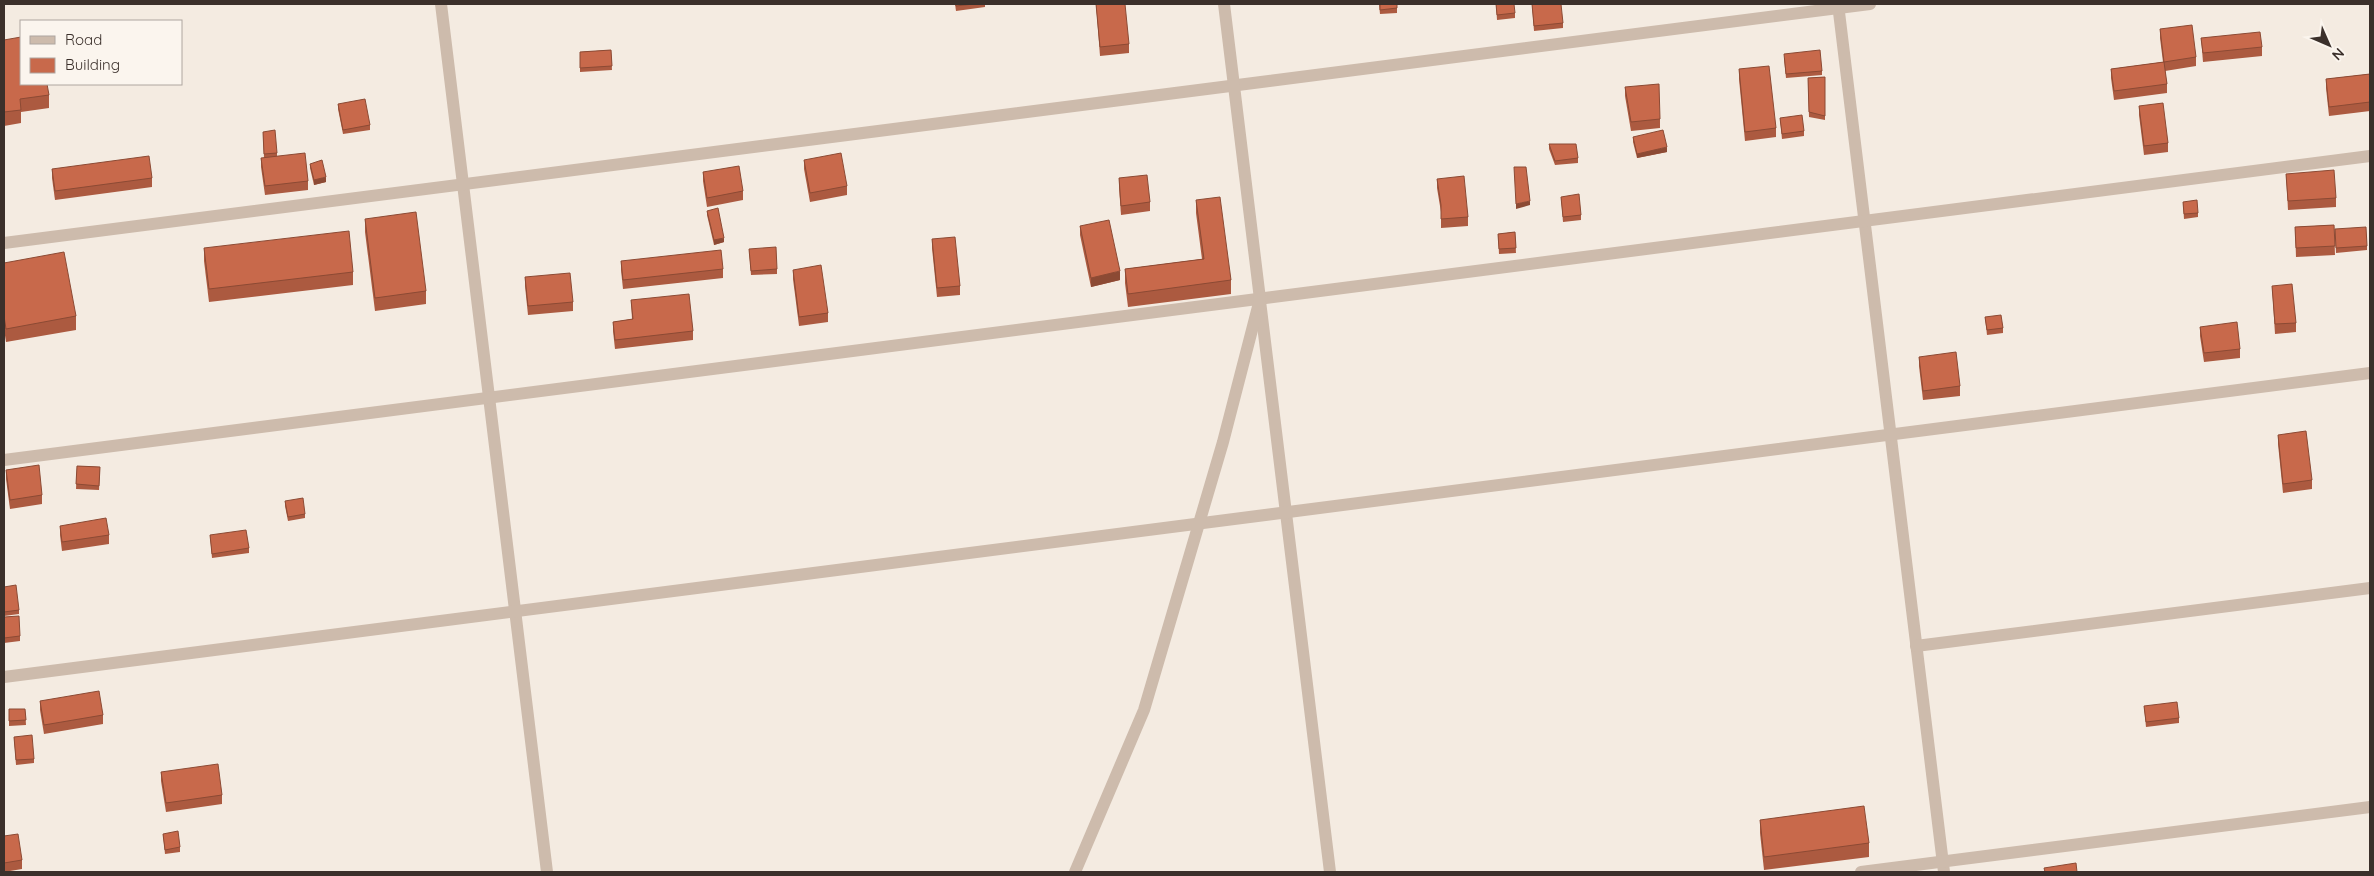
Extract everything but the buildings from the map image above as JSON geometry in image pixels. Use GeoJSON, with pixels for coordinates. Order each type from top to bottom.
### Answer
{"type":"FeatureCollection","features":[{"type":"Feature","properties":{"kind":"street"},"geometry":{"type":"LineString","coordinates":[[440,4],[547,872]]}},
{"type":"Feature","properties":{"kind":"street"},"geometry":{"type":"LineString","coordinates":[[1224,4],[1330,872]]}},
{"type":"Feature","properties":{"kind":"street"},"geometry":{"type":"LineString","coordinates":[[4,243],[1838,6],[1870,4]]}},
{"type":"Feature","properties":{"kind":"street"},"geometry":{"type":"LineString","coordinates":[[1838,6],[1943,867]]}},
{"type":"Feature","properties":{"kind":"street"},"geometry":{"type":"LineString","coordinates":[[4,460],[2370,156]]}},
{"type":"Feature","properties":{"kind":"street"},"geometry":{"type":"LineString","coordinates":[[1074,872],[1144,710],[1223,442],[1260,299]]}},
{"type":"Feature","properties":{"kind":"street"},"geometry":{"type":"LineString","coordinates":[[4,677],[2370,373]]}},
{"type":"Feature","properties":{"kind":"street"},"geometry":{"type":"LineString","coordinates":[[1916,646],[2370,588]]}},
{"type":"Feature","properties":{"kind":"street"},"geometry":{"type":"LineString","coordinates":[[1861,872],[1943,867],[2370,807]]}}]}
